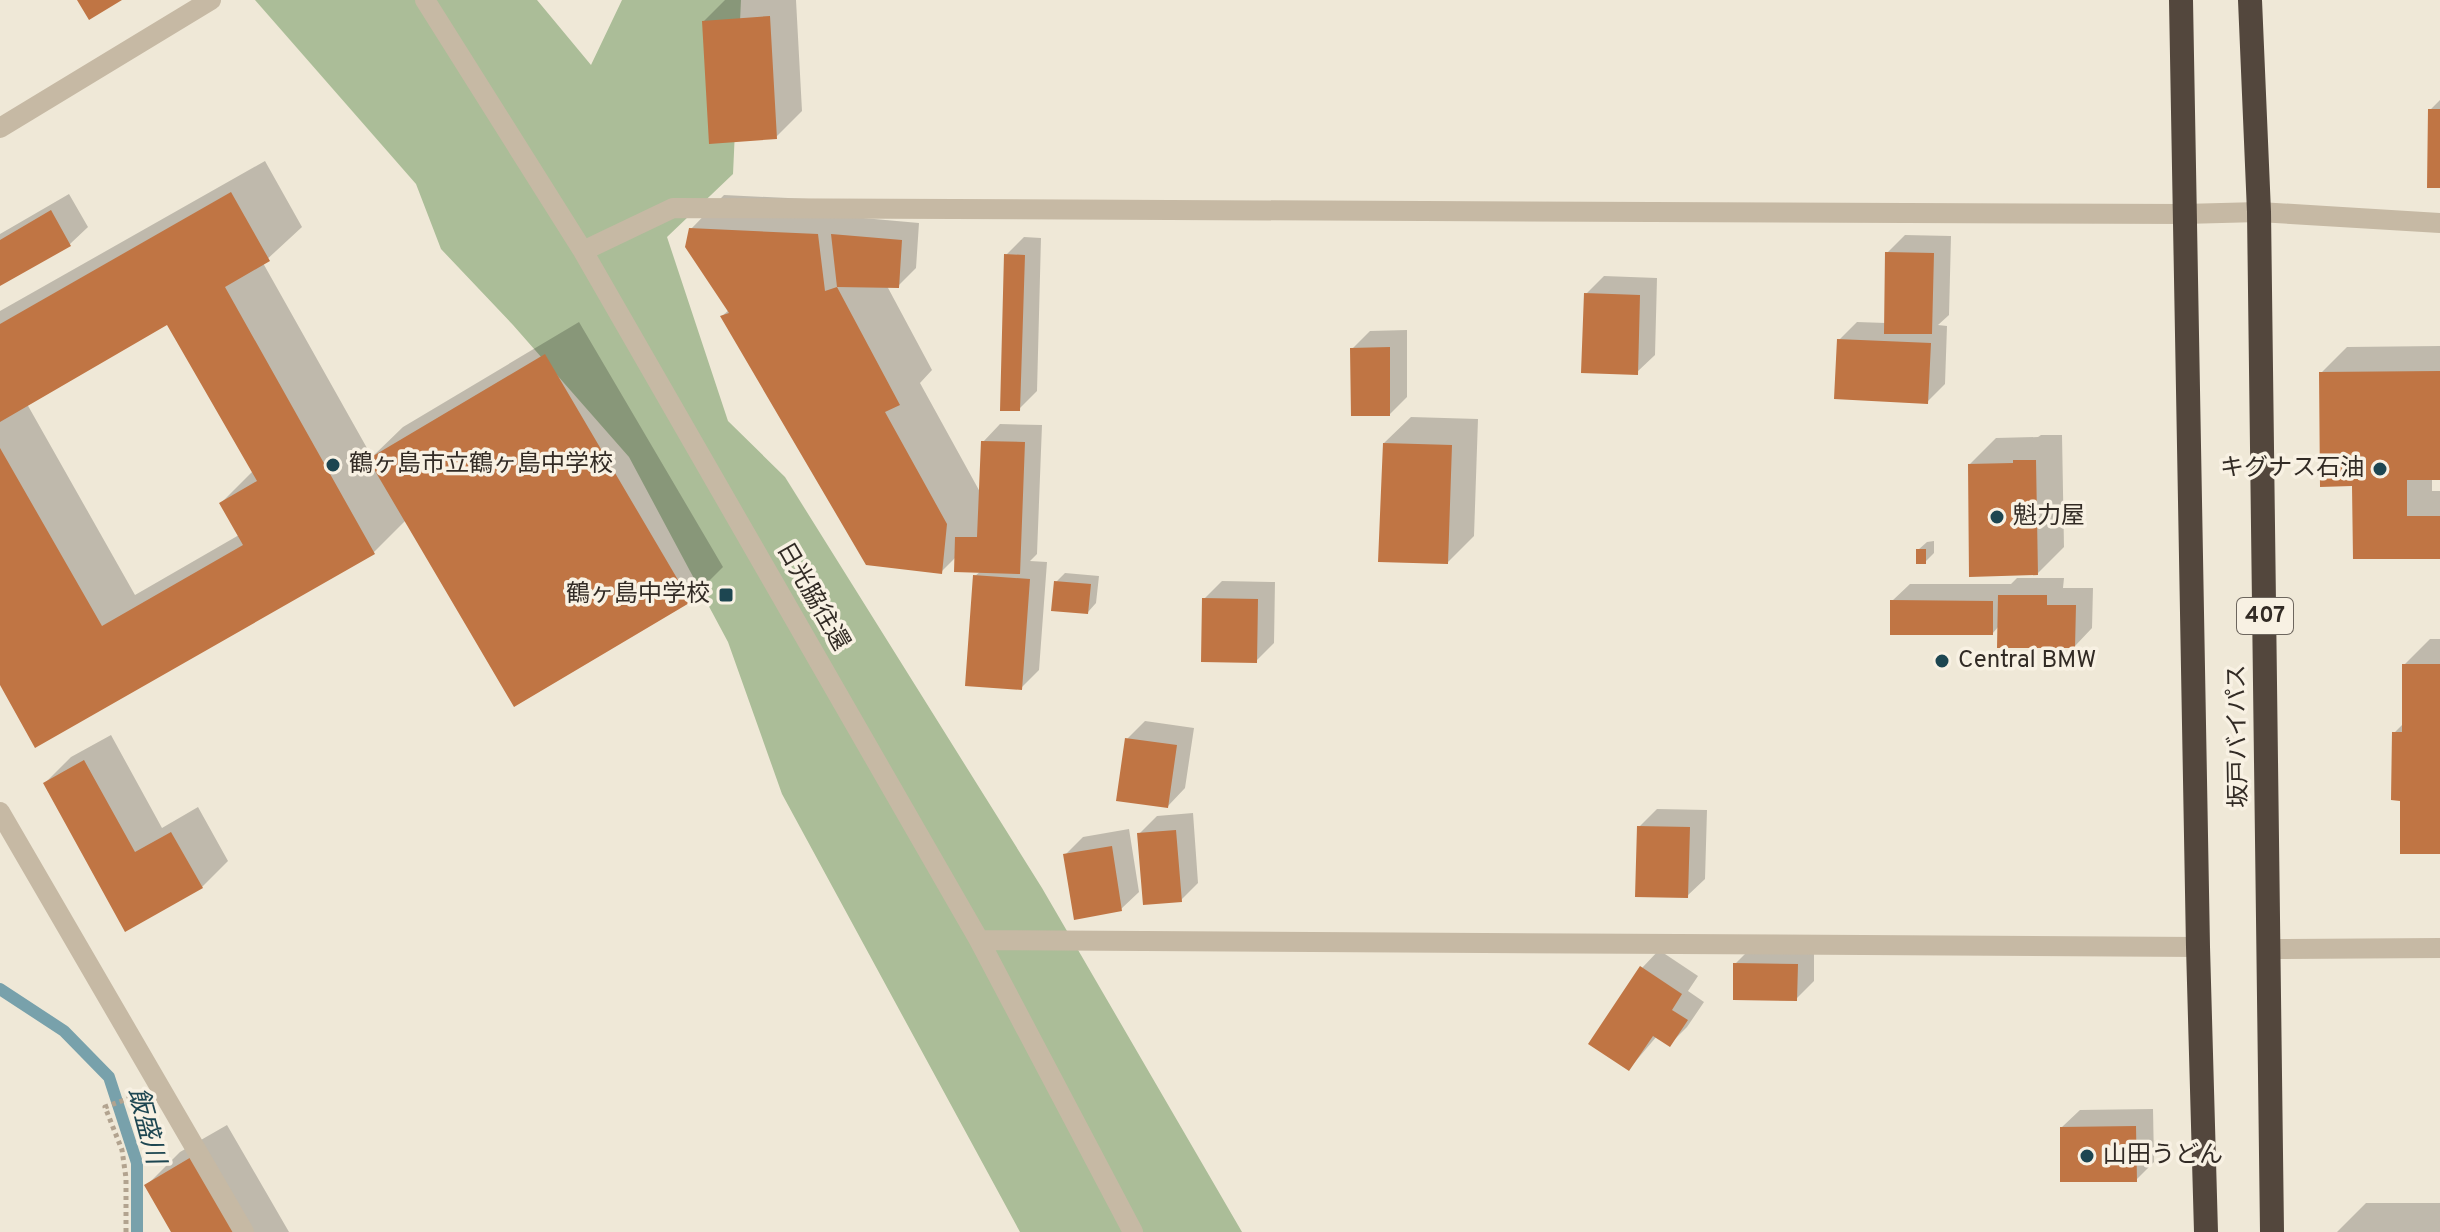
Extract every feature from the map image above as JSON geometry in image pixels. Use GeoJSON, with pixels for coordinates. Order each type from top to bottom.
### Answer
{"type":"FeatureCollection","features":[{"type":"Feature","properties":{"kind":"highway","name":"坂戸バイパス"},"geometry":{"type":"LineString","coordinates":[[2181,0],[2206,1232]]}},
{"type":"Feature","properties":{"kind":"highway","name":"坂戸バイパス"},"geometry":{"type":"LineString","coordinates":[[2250,0],[2259,212],[2272,1232]]}},
{"type":"Feature","properties":{"kind":"street"},"geometry":{"type":"LineString","coordinates":[[0,128],[211,0]]}},
{"type":"Feature","properties":{"kind":"street","name":"日光脇往還"},"geometry":{"type":"LineString","coordinates":[[425,0],[583,251],[979,940],[1133,1232]]}},
{"type":"Feature","properties":{"kind":"street"},"geometry":{"type":"LineString","coordinates":[[583,251],[673,208],[2259,212],[2440,223]]}},
{"type":"Feature","properties":{"kind":"street"},"geometry":{"type":"LineString","coordinates":[[0,812],[244,1232]]}},
{"type":"Feature","properties":{"kind":"street"},"geometry":{"type":"LineString","coordinates":[[979,940],[2198,947]]}},
{"type":"Feature","properties":{"kind":"street"},"geometry":{"type":"LineString","coordinates":[[2270,949],[2440,948]]}},
{"type":"Feature","properties":{"kind":"path"},"geometry":{"type":"LineString","coordinates":[[126,1232],[126,1178],[122,1150],[105,1107],[141,1094]]}},
{"type":"Feature","properties":{"kind":"green space"},"geometry":{"type":"Polygon","coordinates":[[[255,0],[537,0],[591,65],[622,0],[741,0],[733,174],[667,237],[728,421],[785,477],[1042,888],[1242,1232],[1020,1232],[782,794],[728,642],[629,457],[513,325],[441,249],[416,184],[255,0]]]}},
{"type":"Feature","properties":{"kind":"building"},"geometry":{"type":"Polygon","coordinates":[[[77,0],[122,0],[89,20],[77,0]]]}},
{"type":"Feature","properties":{"kind":"building"},"geometry":{"type":"Polygon","coordinates":[[[770,16],[777,139],[709,144],[702,21],[770,16]]]}},
{"type":"Feature","properties":{"kind":"building"},"geometry":{"type":"Polygon","coordinates":[[[2428,109],[2440,109],[2440,188],[2427,188],[2428,109]]]}},
{"type":"Feature","properties":{"kind":"building"},"geometry":{"type":"Polygon","coordinates":[[[231,192],[270,261],[225,287],[375,554],[35,748],[0,685],[0,448],[102,626],[243,545],[219,503],[257,481],[167,325],[0,422],[0,324],[231,192]]]}},
{"type":"Feature","properties":{"kind":"building"},"geometry":{"type":"Polygon","coordinates":[[[51,210],[71,246],[0,286],[0,240],[51,210]]]}},
{"type":"Feature","properties":{"kind":"building"},"geometry":{"type":"Polygon","coordinates":[[[689,228],[818,234],[825,291],[837,287],[900,405],[885,412],[947,524],[942,574],[866,565],[720,316],[729,313],[685,247],[689,228]]]}},
{"type":"Feature","properties":{"kind":"building"},"geometry":{"type":"Polygon","coordinates":[[[831,234],[902,240],[899,288],[837,287],[831,234]]]}},
{"type":"Feature","properties":{"kind":"building"},"geometry":{"type":"Polygon","coordinates":[[[1885,252],[1934,253],[1932,334],[1884,334],[1885,252]]]}},
{"type":"Feature","properties":{"kind":"building"},"geometry":{"type":"Polygon","coordinates":[[[1004,254],[1025,255],[1020,411],[1000,411],[1004,254]]]}},
{"type":"Feature","properties":{"kind":"building"},"geometry":{"type":"Polygon","coordinates":[[[1584,293],[1640,295],[1638,375],[1581,373],[1584,293]]]}},
{"type":"Feature","properties":{"kind":"building"},"geometry":{"type":"Polygon","coordinates":[[[1837,339],[1931,343],[1928,404],[1834,399],[1837,339]]]}},
{"type":"Feature","properties":{"kind":"building"},"geometry":{"type":"Polygon","coordinates":[[[1390,347],[1390,416],[1351,416],[1350,348],[1390,347]]]}},
{"type":"Feature","properties":{"kind":"building"},"geometry":{"type":"Polygon","coordinates":[[[545,354],[691,602],[514,707],[368,459],[545,354]]]}},
{"type":"Feature","properties":{"kind":"building"},"geometry":{"type":"Polygon","coordinates":[[[2440,371],[2440,480],[2407,480],[2407,516],[2440,516],[2440,559],[2353,559],[2352,486],[2320,487],[2319,372],[2440,371]]]}},
{"type":"Feature","properties":{"kind":"building"},"geometry":{"type":"Polygon","coordinates":[[[981,441],[1025,442],[1020,574],[954,572],[955,537],[977,537],[981,441]]]}},
{"type":"Feature","properties":{"kind":"building"},"geometry":{"type":"Polygon","coordinates":[[[1383,443],[1452,445],[1448,564],[1378,562],[1383,443]]]}},
{"type":"Feature","properties":{"kind":"building"},"geometry":{"type":"Polygon","coordinates":[[[2013,460],[2036,460],[2038,575],[1969,577],[1968,464],[2013,463],[2013,460]]]}},
{"type":"Feature","properties":{"kind":"building"},"geometry":{"type":"Polygon","coordinates":[[[1916,549],[1926,549],[1926,564],[1916,564],[1916,549]]]}},
{"type":"Feature","properties":{"kind":"building"},"geometry":{"type":"Polygon","coordinates":[[[973,575],[1030,579],[1022,690],[965,686],[973,575]]]}},
{"type":"Feature","properties":{"kind":"building"},"geometry":{"type":"Polygon","coordinates":[[[1054,581],[1091,584],[1088,614],[1051,611],[1054,581]]]}},
{"type":"Feature","properties":{"kind":"building"},"geometry":{"type":"Polygon","coordinates":[[[1998,595],[2047,595],[2047,605],[2076,605],[2075,648],[1997,648],[1998,595]]]}},
{"type":"Feature","properties":{"kind":"building"},"geometry":{"type":"Polygon","coordinates":[[[1202,598],[1258,599],[1257,663],[1201,662],[1202,598]]]}},
{"type":"Feature","properties":{"kind":"building"},"geometry":{"type":"Polygon","coordinates":[[[1890,600],[1993,601],[1993,635],[1890,635],[1890,600]]]}},
{"type":"Feature","properties":{"kind":"building"},"geometry":{"type":"Polygon","coordinates":[[[2402,664],[2440,664],[2440,854],[2400,854],[2400,801],[2391,800],[2392,732],[2402,732],[2402,664]]]}},
{"type":"Feature","properties":{"kind":"building"},"geometry":{"type":"Polygon","coordinates":[[[1125,738],[1177,745],[1168,808],[1116,801],[1125,738]]]}},
{"type":"Feature","properties":{"kind":"building"},"geometry":{"type":"Polygon","coordinates":[[[84,760],[135,852],[171,832],[203,888],[125,932],[43,783],[84,760]]]}},
{"type":"Feature","properties":{"kind":"building"},"geometry":{"type":"Polygon","coordinates":[[[1637,826],[1690,827],[1688,898],[1635,897],[1637,826]]]}},
{"type":"Feature","properties":{"kind":"building"},"geometry":{"type":"Polygon","coordinates":[[[1176,830],[1182,902],[1143,905],[1137,833],[1176,830]]]}},
{"type":"Feature","properties":{"kind":"building"},"geometry":{"type":"Polygon","coordinates":[[[1112,846],[1122,911],[1074,920],[1063,854],[1112,846]]]}},
{"type":"Feature","properties":{"kind":"building"},"geometry":{"type":"Polygon","coordinates":[[[1733,963],[1798,964],[1797,1001],[1733,1000],[1733,963]]]}},
{"type":"Feature","properties":{"kind":"building"},"geometry":{"type":"Polygon","coordinates":[[[1640,966],[1682,994],[1672,1010],[1688,1020],[1670,1047],[1653,1036],[1629,1071],[1588,1044],[1640,966]]]}},
{"type":"Feature","properties":{"kind":"building"},"geometry":{"type":"Polygon","coordinates":[[[2136,1126],[2137,1182],[2060,1182],[2060,1127],[2136,1126]]]}},
{"type":"Feature","properties":{"kind":"building"},"geometry":{"type":"Polygon","coordinates":[[[193,1156],[237,1232],[171,1232],[144,1185],[193,1156]]]}},
{"type":"Feature","properties":{"kind":"waterway","name":"飯盛川"},"geometry":{"type":"LineString","coordinates":[[0,989],[64,1031],[109,1077],[137,1163],[137,1232]]}},
{"type":"Feature","properties":{"kind":"place","name":"鶴ヶ島市立鶴ヶ島中学校"},"geometry":{"type":"Point","coordinates":[333,465]}},
{"type":"Feature","properties":{"kind":"place","name":"キグナス石油"},"geometry":{"type":"Point","coordinates":[2380,469]}},
{"type":"Feature","properties":{"kind":"place","name":"魁力屋"},"geometry":{"type":"Point","coordinates":[1997,517]}},
{"type":"Feature","properties":{"kind":"place","name":"鶴ヶ島中学校"},"geometry":{"type":"Point","coordinates":[726,595]}},
{"type":"Feature","properties":{"kind":"place","name":"Central BMW"},"geometry":{"type":"Point","coordinates":[1942,661]}},
{"type":"Feature","properties":{"kind":"place","name":"山田うどん"},"geometry":{"type":"Point","coordinates":[2087,1156]}}]}
